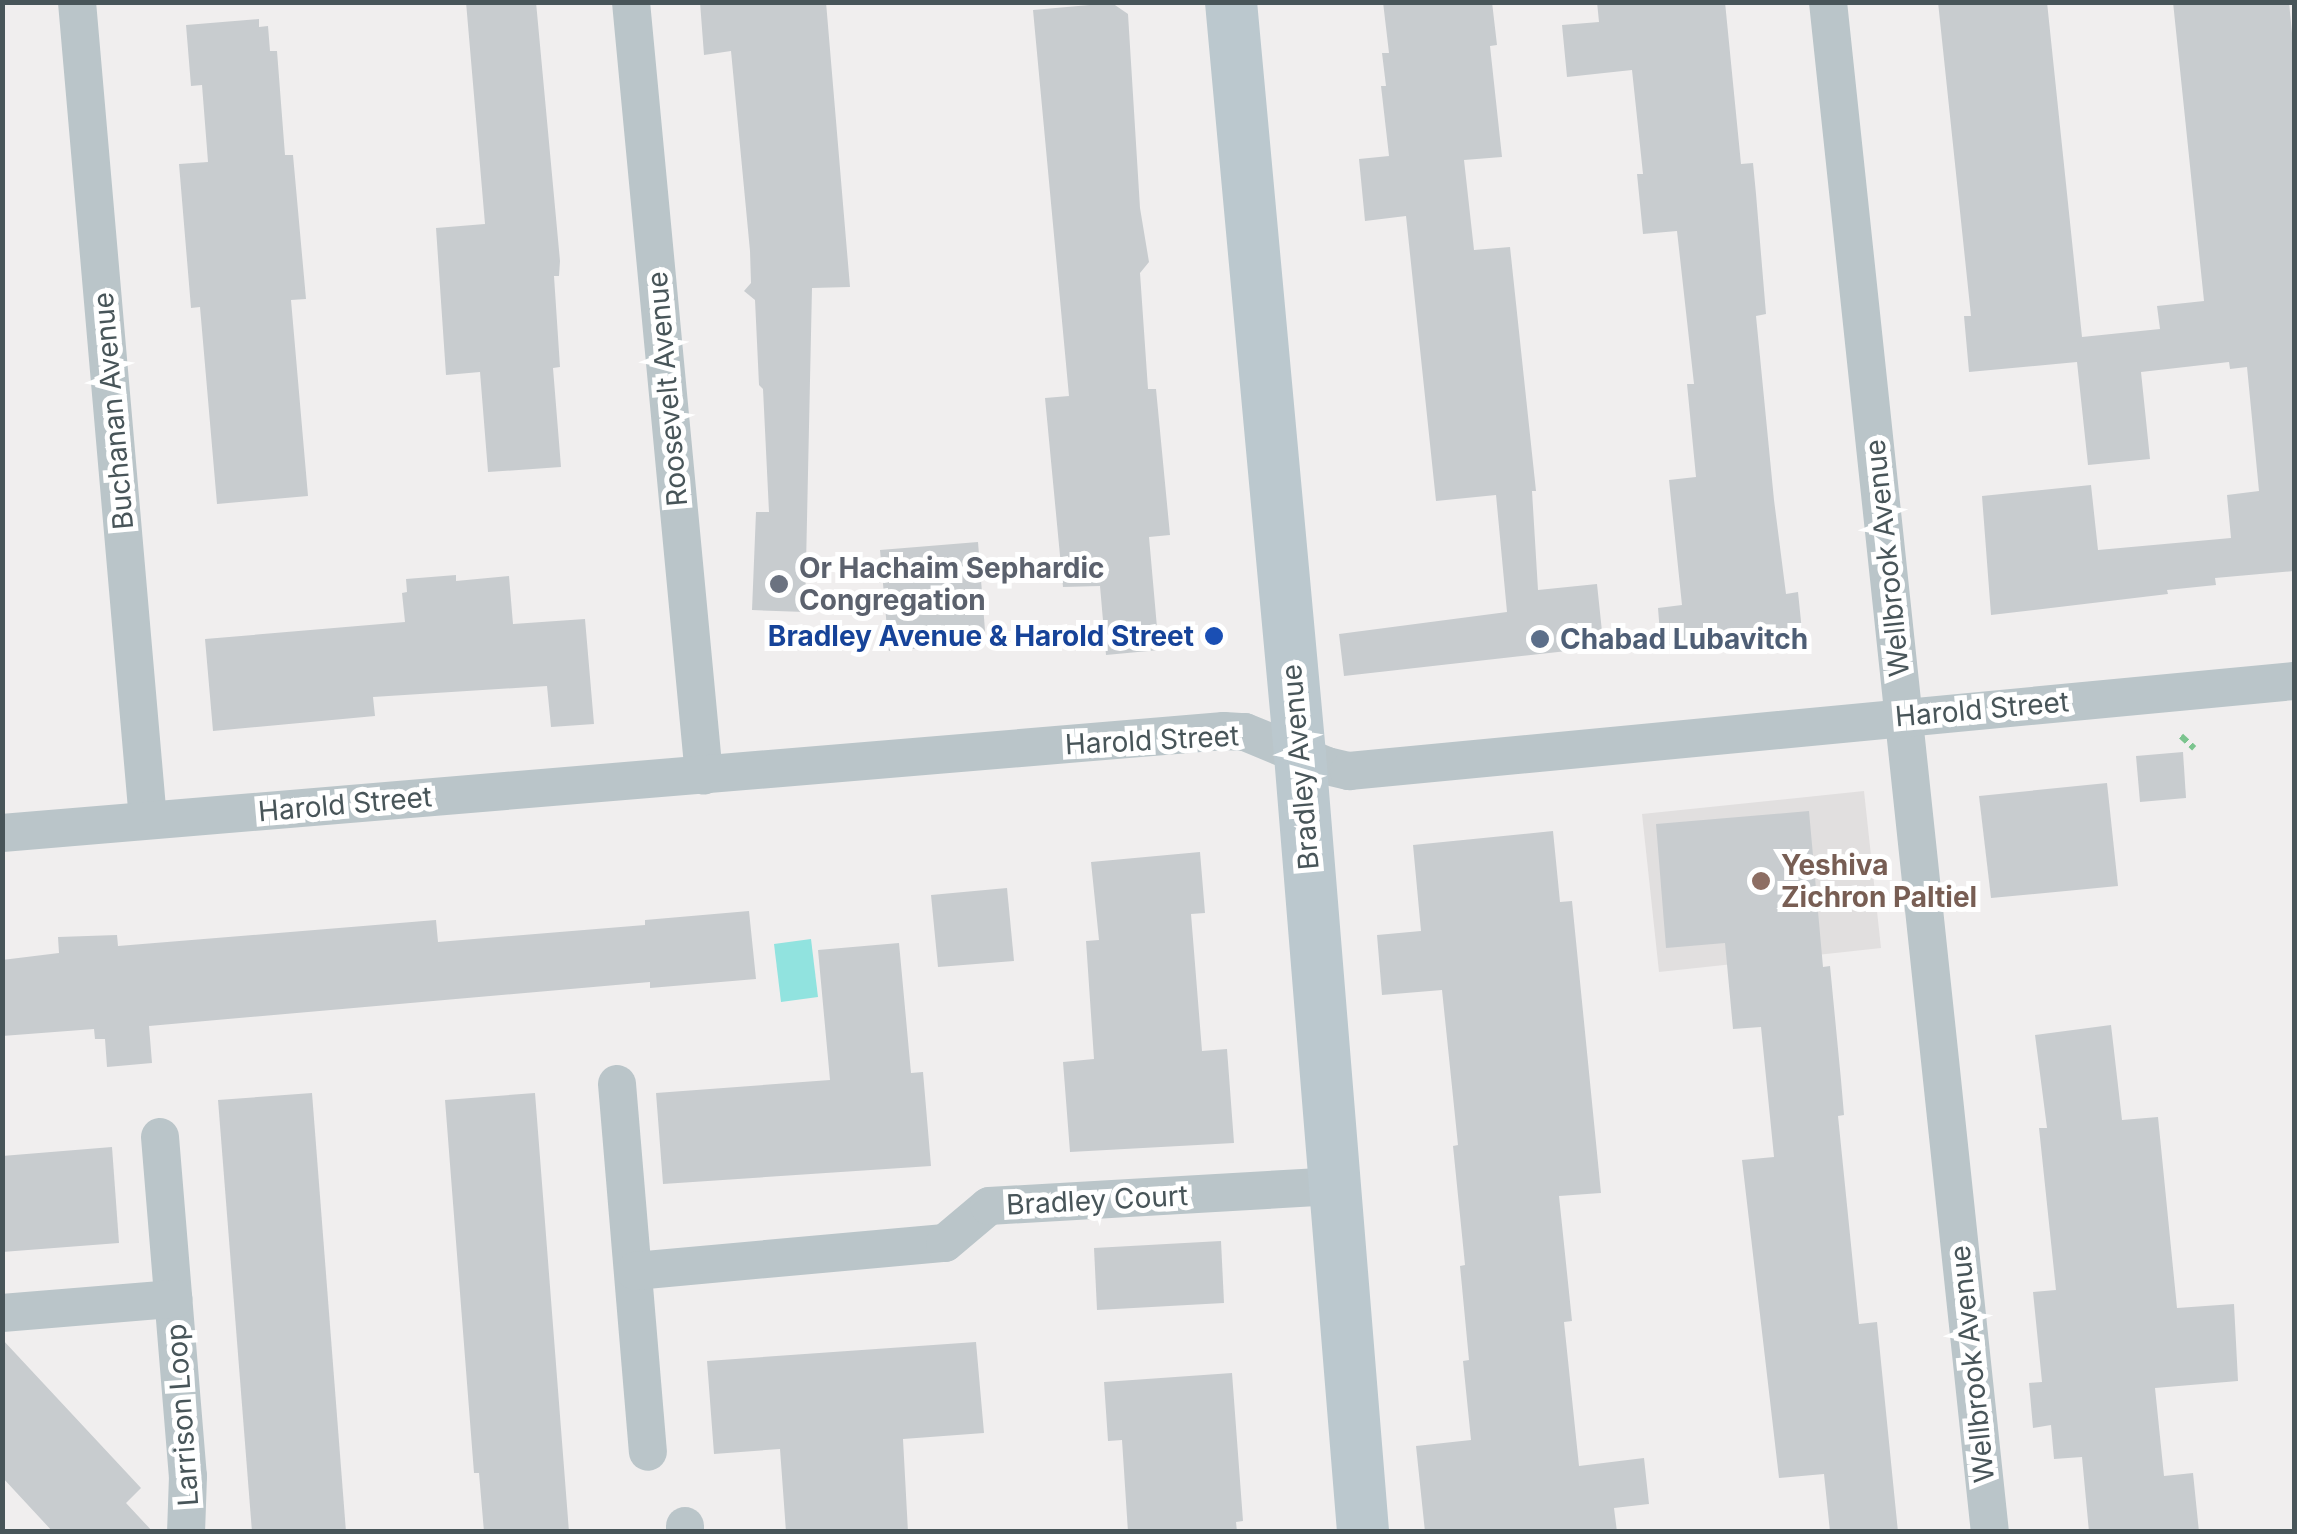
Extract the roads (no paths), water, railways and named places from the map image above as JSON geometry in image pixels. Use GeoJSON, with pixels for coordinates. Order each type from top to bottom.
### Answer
{"type":"FeatureCollection","features":[{"type":"Feature","properties":{"kind":"street","name":"Buchanan Avenue"},"geometry":{"type":"LineString","coordinates":[[78,2],[148,820]]}},
{"type":"Feature","properties":{"kind":"street","name":"Roosevelt Avenue"},"geometry":{"type":"LineString","coordinates":[[630,2],[704,776]]}},
{"type":"Feature","properties":{"kind":"street","name":"Bradley Avenue"},"geometry":{"type":"LineString","coordinates":[[1231,2],[1300,755],[1364,1532]]}},
{"type":"Feature","properties":{"kind":"street","name":"Wellbrook Avenue"},"geometry":{"type":"LineString","coordinates":[[1828,2],[1990,1532]]}},
{"type":"Feature","properties":{"kind":"street","name":"Harold Street"},"geometry":{"type":"LineString","coordinates":[[2,833],[1224,731],[1245,732],[1349,771],[2294,681]]}},
{"type":"Feature","properties":{"kind":"street"},"geometry":{"type":"LineString","coordinates":[[617,1084],[648,1452]]}},
{"type":"Feature","properties":{"kind":"street","name":"Larrison Loop"},"geometry":{"type":"LineString","coordinates":[[160,1138],[188,1476],[186,1532]]}},
{"type":"Feature","properties":{"kind":"street","name":"Bradley Court"},"geometry":{"type":"LineString","coordinates":[[635,1271],[945,1242],[989,1206],[1333,1186]]}},
{"type":"Feature","properties":{"kind":"street","name":"Larrison Loop"},"geometry":{"type":"LineString","coordinates":[[2,1313],[174,1299]]}},
{"type":"Feature","properties":{"kind":"water"},"geometry":{"type":"Polygon","coordinates":[[[811,939],[818,997],[781,1002],[774,944],[811,939]]]}},
{"type":"Feature","properties":{"kind":"place","name":"Or Hachaim Sephardic Congregation"},"geometry":{"type":"Point","coordinates":[779,584]}},
{"type":"Feature","properties":{"kind":"place","name":"Bradley Avenue & Harold Street"},"geometry":{"type":"Point","coordinates":[1214,636]}},
{"type":"Feature","properties":{"kind":"place","name":"Chabad Lubavitch"},"geometry":{"type":"Point","coordinates":[1540,639]}},
{"type":"Feature","properties":{"kind":"place","name":"Yeshiva Zichron Paltiel"},"geometry":{"type":"Point","coordinates":[1761,881]}}]}
